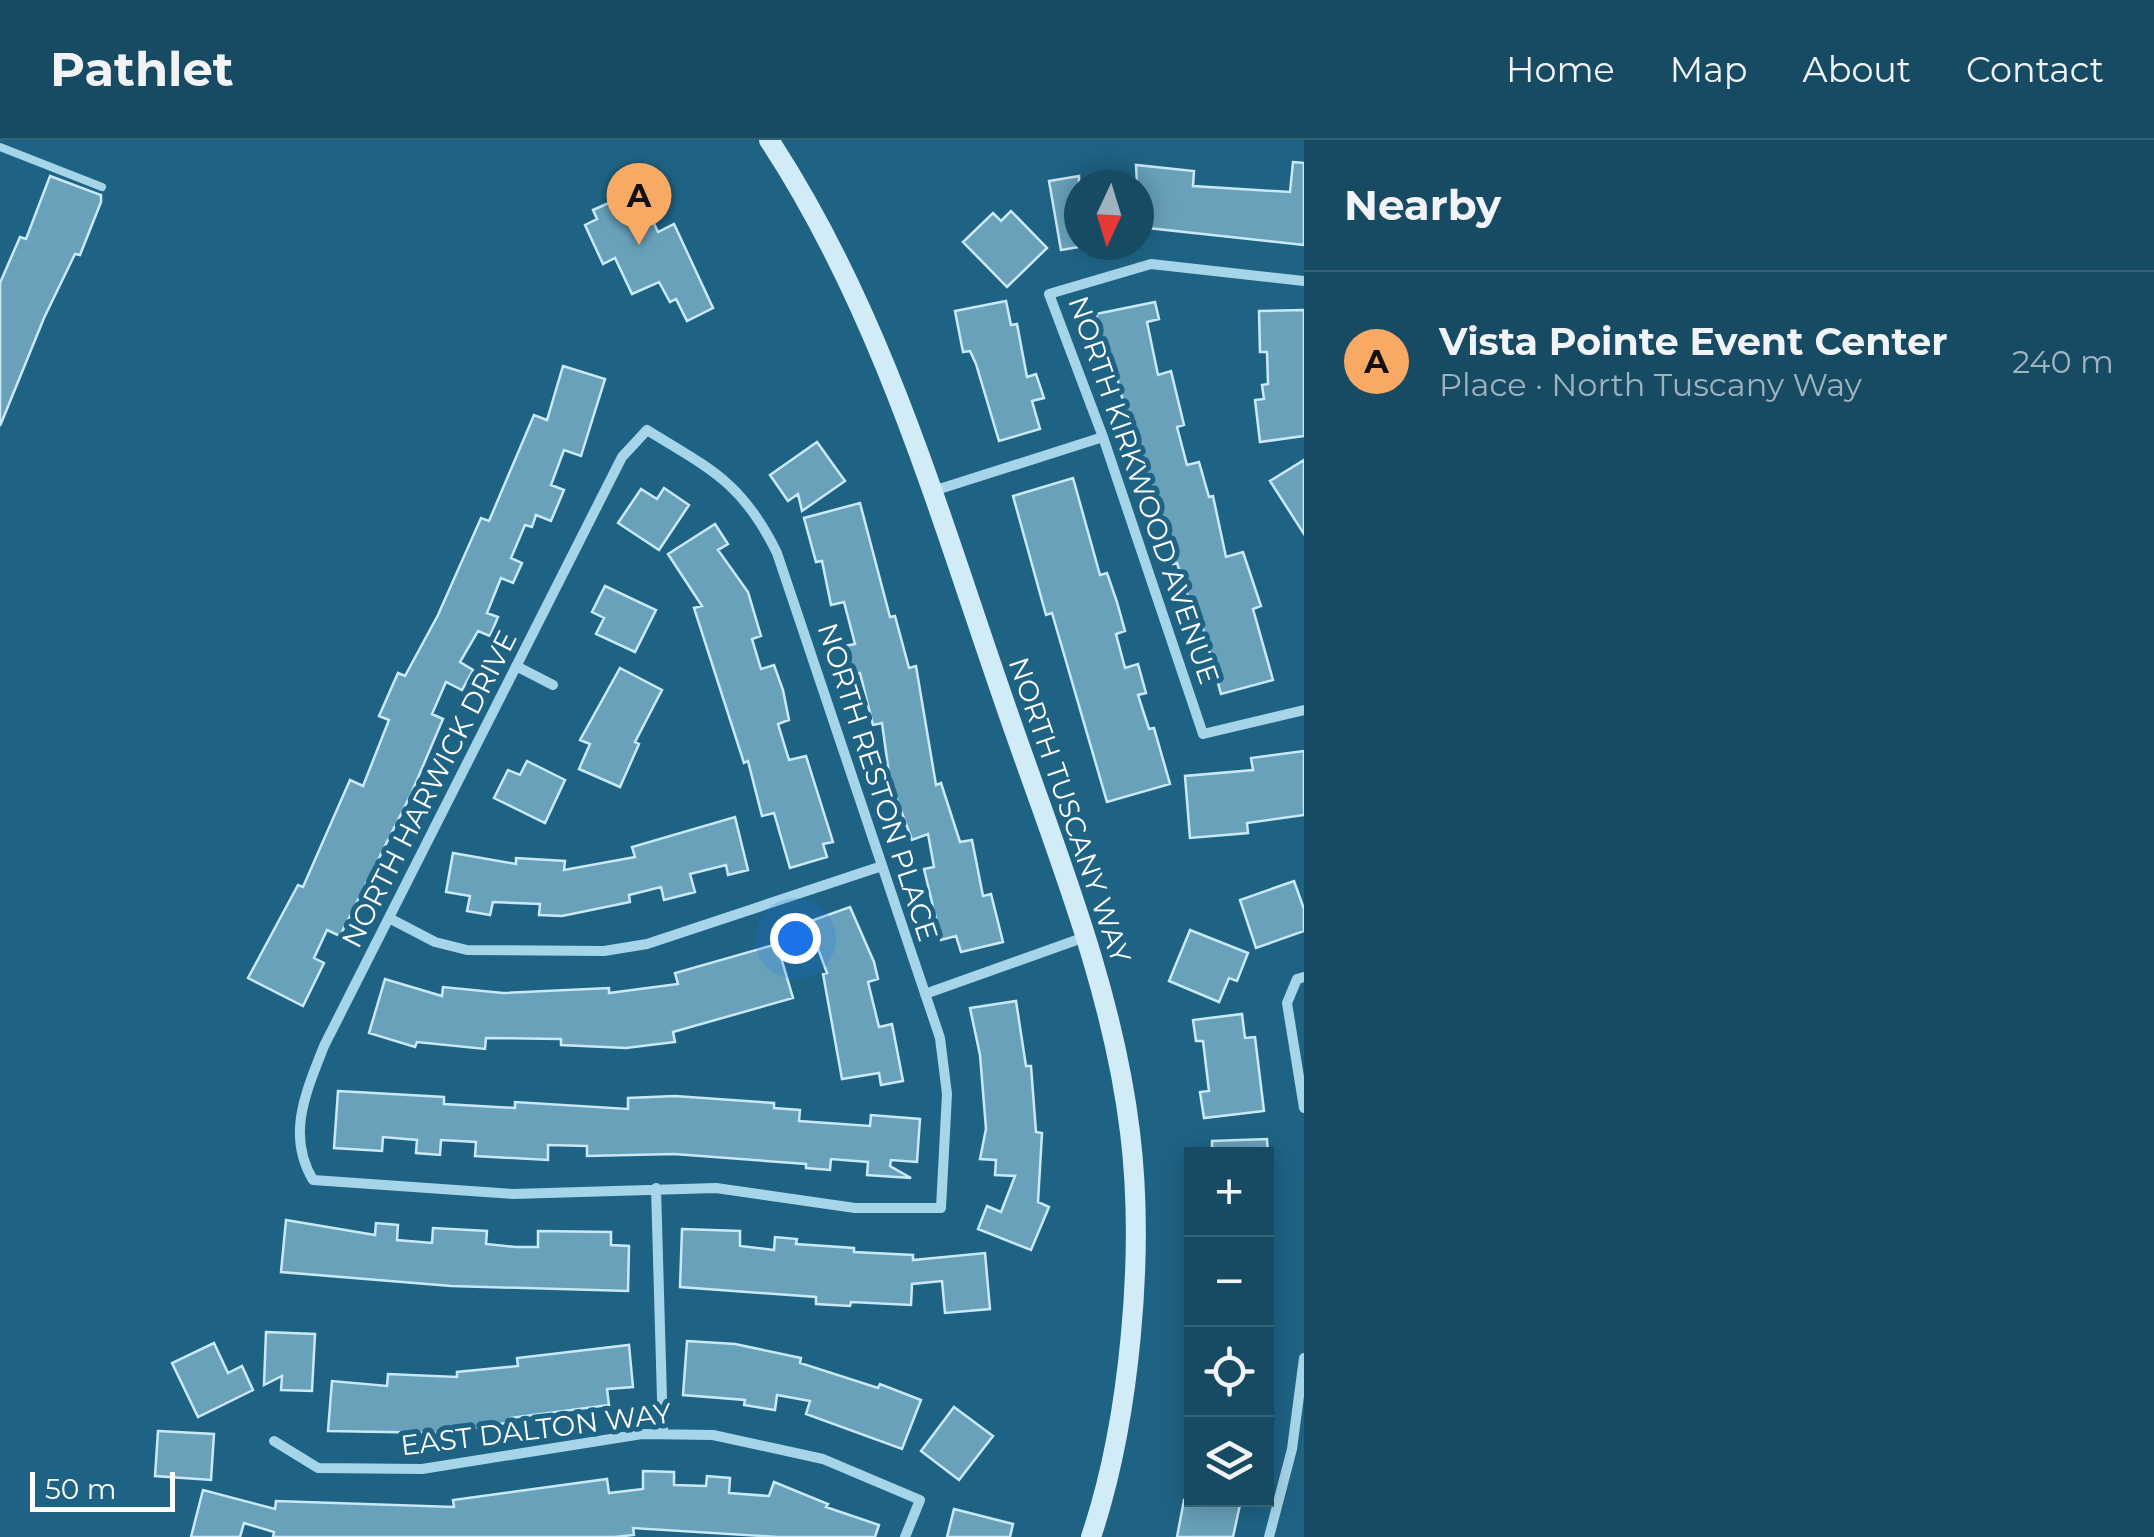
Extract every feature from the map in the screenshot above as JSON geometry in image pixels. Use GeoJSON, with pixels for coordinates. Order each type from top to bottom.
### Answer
{"type":"FeatureCollection","features":[{"type":"Feature","properties":{"kind":"street","name":"NORTH TUSCANY WAY"},"geometry":{"type":"LineString","coordinates":[[769,140],[804,194],[883,351],[1102,986],[1130,1133],[1134,1264],[1123,1403],[1091,1537]]}},
{"type":"Feature","properties":{"kind":"street","name":"NORTH KIRKWOOD AVENUE"},"geometry":{"type":"LineString","coordinates":[[1304,281],[1151,264],[1049,294],[1103,436],[1203,734],[1304,710]]}},
{"type":"Feature","properties":{"kind":"street","name":"NORTH HARWICK DRIVE"},"geometry":{"type":"LineString","coordinates":[[647,430],[622,457],[324,1046],[301,1107],[299,1156],[313,1180],[513,1194],[656,1188]]}},
{"type":"Feature","properties":{"kind":"street","name":"NORTH RESTON PLACE"},"geometry":{"type":"LineString","coordinates":[[647,430],[730,482],[757,512],[778,553],[940,1038],[947,1094],[941,1208],[855,1208],[716,1188],[656,1188]]}},
{"type":"Feature","properties":{"kind":"street"},"geometry":{"type":"LineString","coordinates":[[931,492],[1103,436]]}},
{"type":"Feature","properties":{"kind":"street"},"geometry":{"type":"LineString","coordinates":[[516,666],[554,685]]}},
{"type":"Feature","properties":{"kind":"street"},"geometry":{"type":"LineString","coordinates":[[388,918],[435,942],[467,950],[604,951],[646,944],[882,866]]}},
{"type":"Feature","properties":{"kind":"street"},"geometry":{"type":"LineString","coordinates":[[924,994],[1085,937]]}},
{"type":"Feature","properties":{"kind":"street"},"geometry":{"type":"LineString","coordinates":[[1304,976],[1297,979],[1288,1003],[1304,1108]]}},
{"type":"Feature","properties":{"kind":"street"},"geometry":{"type":"LineString","coordinates":[[656,1188],[662,1434]]}},
{"type":"Feature","properties":{"kind":"street"},"geometry":{"type":"LineString","coordinates":[[1269,1537],[1292,1449],[1304,1358]]}},
{"type":"Feature","properties":{"kind":"street","name":"EAST DALTON WAY"},"geometry":{"type":"LineString","coordinates":[[274,1441],[318,1468],[422,1469],[662,1434],[713,1435],[823,1458],[920,1500],[904,1537]]}},
{"type":"Feature","properties":{"kind":"lane"},"geometry":{"type":"LineString","coordinates":[[0,147],[102,187]]}},
{"type":"Feature","properties":{"kind":"building"},"geometry":{"type":"Polygon","coordinates":[[[1293,162],[1304,163],[1304,245],[1154,229],[1154,170],[1136,170],[1136,165],[1194,171],[1193,186],[1290,192],[1293,162]]]}},
{"type":"Feature","properties":{"kind":"building"},"geometry":{"type":"Polygon","coordinates":[[[50,176],[101,195],[101,202],[80,255],[75,254],[44,318],[0,426],[0,283],[20,237],[26,239],[50,176]]]}},
{"type":"Feature","properties":{"kind":"building"},"geometry":{"type":"Polygon","coordinates":[[[1064,178],[1064,250],[1061,250],[1049,181],[1064,178]]]}},
{"type":"Feature","properties":{"kind":"building"},"geometry":{"type":"Polygon","coordinates":[[[638,190],[658,232],[674,224],[713,308],[687,321],[676,299],[670,302],[659,282],[632,294],[615,258],[603,264],[585,225],[597,219],[593,210],[638,190]]]}},
{"type":"Feature","properties":{"kind":"building"},"geometry":{"type":"Polygon","coordinates":[[[1011,211],[1047,248],[1007,287],[963,242],[993,213],[1001,221],[1011,211]]]}},
{"type":"Feature","properties":{"kind":"building"},"geometry":{"type":"Polygon","coordinates":[[[1006,301],[1011,325],[1017,324],[1027,377],[1036,374],[1044,398],[1032,401],[1040,429],[999,441],[976,364],[970,351],[963,352],[955,311],[1006,301]]]}},
{"type":"Feature","properties":{"kind":"building"},"geometry":{"type":"Polygon","coordinates":[[[1155,302],[1159,319],[1147,322],[1158,375],[1171,371],[1184,425],[1177,427],[1187,465],[1199,462],[1209,497],[1213,496],[1226,557],[1243,552],[1261,606],[1253,609],[1273,680],[1221,694],[1202,625],[1198,627],[1177,563],[1173,564],[1159,502],[1154,503],[1136,437],[1132,438],[1115,369],[1108,370],[1096,314],[1155,302]]]}},
{"type":"Feature","properties":{"kind":"building"},"geometry":{"type":"Polygon","coordinates":[[[1304,310],[1304,436],[1260,442],[1255,400],[1264,399],[1262,385],[1268,384],[1267,352],[1260,352],[1259,311],[1304,310]]]}},
{"type":"Feature","properties":{"kind":"building"},"geometry":{"type":"Polygon","coordinates":[[[563,366],[605,379],[581,456],[564,450],[551,485],[564,490],[551,521],[536,515],[532,527],[525,525],[511,558],[522,563],[513,583],[501,578],[487,613],[498,617],[490,636],[478,631],[460,662],[473,670],[462,690],[446,682],[432,714],[443,719],[411,794],[340,936],[327,930],[314,958],[324,963],[303,1006],[248,978],[298,885],[303,887],[350,780],[363,786],[389,720],[379,716],[398,673],[405,676],[438,615],[481,518],[489,521],[534,415],[547,420],[563,366]]]}},
{"type":"Feature","properties":{"kind":"building"},"geometry":{"type":"Polygon","coordinates":[[[817,442],[845,481],[802,511],[798,494],[788,501],[770,475],[817,442]]]}},
{"type":"Feature","properties":{"kind":"building"},"geometry":{"type":"Polygon","coordinates":[[[1304,460],[1304,534],[1270,481],[1304,460]]]}},
{"type":"Feature","properties":{"kind":"building"},"geometry":{"type":"Polygon","coordinates":[[[1073,478],[1100,575],[1107,573],[1125,631],[1116,634],[1125,668],[1138,664],[1146,693],[1138,695],[1149,729],[1154,728],[1170,784],[1107,802],[1052,613],[1046,615],[1013,496],[1073,478]]]}},
{"type":"Feature","properties":{"kind":"building"},"geometry":{"type":"Polygon","coordinates":[[[664,488],[689,505],[659,550],[618,523],[641,489],[657,499],[664,488]]]}},
{"type":"Feature","properties":{"kind":"building"},"geometry":{"type":"Polygon","coordinates":[[[860,503],[890,617],[895,616],[909,668],[916,666],[936,785],[941,783],[960,842],[972,840],[983,896],[991,894],[1003,942],[961,952],[956,936],[941,940],[924,869],[934,867],[928,834],[912,840],[890,781],[882,723],[873,725],[860,673],[852,675],[844,646],[855,644],[844,602],[831,605],[822,561],[816,562],[804,518],[860,503]]]}},
{"type":"Feature","properties":{"kind":"building"},"geometry":{"type":"Polygon","coordinates":[[[715,524],[728,544],[718,550],[748,592],[761,636],[752,639],[761,669],[774,665],[783,690],[789,720],[778,724],[789,760],[806,756],[833,842],[823,844],[827,857],[790,868],[774,813],[762,816],[748,761],[744,763],[694,608],[702,606],[668,554],[715,524]]]}},
{"type":"Feature","properties":{"kind":"building"},"geometry":{"type":"Polygon","coordinates":[[[605,586],[656,610],[635,652],[596,634],[604,618],[592,612],[605,586]]]}},
{"type":"Feature","properties":{"kind":"building"},"geometry":{"type":"Polygon","coordinates":[[[620,668],[662,690],[635,742],[639,744],[620,787],[579,769],[590,744],[580,740],[620,668]]]}},
{"type":"Feature","properties":{"kind":"building"},"geometry":{"type":"Polygon","coordinates":[[[1304,751],[1304,815],[1247,823],[1248,833],[1190,838],[1185,776],[1253,770],[1251,758],[1304,751]]]}},
{"type":"Feature","properties":{"kind":"building"},"geometry":{"type":"Polygon","coordinates":[[[527,761],[565,780],[545,823],[494,798],[508,770],[520,775],[527,761]]]}},
{"type":"Feature","properties":{"kind":"building"},"geometry":{"type":"Polygon","coordinates":[[[735,817],[748,870],[728,875],[726,865],[690,874],[695,892],[664,900],[661,887],[629,895],[630,902],[562,916],[539,915],[540,904],[493,902],[490,915],[467,911],[470,896],[446,892],[453,853],[516,864],[516,858],[565,861],[564,870],[635,857],[632,847],[735,817]]]}},
{"type":"Feature","properties":{"kind":"building"},"geometry":{"type":"Polygon","coordinates":[[[1294,881],[1304,909],[1304,931],[1256,948],[1240,900],[1294,881]]]}},
{"type":"Feature","properties":{"kind":"building"},"geometry":{"type":"Polygon","coordinates":[[[850,907],[874,962],[878,979],[868,982],[879,1027],[892,1024],[903,1081],[881,1085],[879,1073],[842,1079],[823,974],[827,973],[808,922],[850,907]]]}},
{"type":"Feature","properties":{"kind":"building"},"geometry":{"type":"Polygon","coordinates":[[[1190,930],[1248,953],[1237,981],[1229,978],[1219,1002],[1169,981],[1190,930]]]}},
{"type":"Feature","properties":{"kind":"building"},"geometry":{"type":"Polygon","coordinates":[[[777,944],[793,998],[673,1032],[675,1042],[626,1048],[561,1045],[561,1039],[486,1038],[485,1049],[417,1042],[415,1047],[369,1033],[385,979],[442,996],[443,987],[503,993],[609,988],[609,993],[678,984],[675,973],[777,944]]]}},
{"type":"Feature","properties":{"kind":"building"},"geometry":{"type":"Polygon","coordinates":[[[1016,1001],[1026,1066],[1031,1066],[1036,1132],[1042,1133],[1038,1202],[1049,1207],[1031,1250],[978,1229],[987,1206],[1001,1212],[1015,1176],[995,1175],[996,1160],[980,1159],[986,1129],[980,1055],[970,1008],[1016,1001]]]}},
{"type":"Feature","properties":{"kind":"building"},"geometry":{"type":"Polygon","coordinates":[[[1242,1014],[1245,1038],[1255,1037],[1264,1111],[1204,1118],[1200,1092],[1209,1091],[1203,1041],[1196,1041],[1193,1020],[1242,1014]]]}},
{"type":"Feature","properties":{"kind":"building"},"geometry":{"type":"Polygon","coordinates":[[[338,1091],[444,1097],[444,1104],[515,1108],[515,1102],[628,1109],[628,1098],[675,1096],[774,1103],[774,1108],[800,1110],[799,1121],[870,1126],[871,1115],[920,1119],[917,1162],[891,1160],[890,1166],[911,1178],[867,1175],[868,1162],[831,1159],[830,1170],[806,1168],[806,1164],[674,1154],[587,1156],[587,1146],[548,1145],[548,1160],[475,1156],[476,1142],[441,1140],[440,1155],[416,1153],[417,1140],[383,1137],[382,1151],[334,1148],[338,1091]]]}},
{"type":"Feature","properties":{"kind":"building"},"geometry":{"type":"Polygon","coordinates":[[[1267,1139],[1268,1147],[1212,1147],[1212,1141],[1267,1139]]]}},
{"type":"Feature","properties":{"kind":"building"},"geometry":{"type":"Polygon","coordinates":[[[286,1220],[375,1235],[376,1223],[398,1225],[397,1240],[432,1243],[433,1228],[487,1231],[486,1244],[516,1247],[538,1247],[538,1231],[611,1232],[611,1245],[629,1246],[628,1291],[451,1286],[281,1272],[286,1220]]]}},
{"type":"Feature","properties":{"kind":"building"},"geometry":{"type":"Polygon","coordinates":[[[682,1229],[740,1231],[740,1246],[774,1250],[775,1237],[797,1239],[796,1244],[854,1248],[854,1252],[913,1255],[913,1260],[985,1253],[990,1309],[945,1313],[942,1281],[912,1284],[911,1305],[816,1304],[816,1297],[680,1287],[682,1229]]]}},
{"type":"Feature","properties":{"kind":"building"},"geometry":{"type":"Polygon","coordinates":[[[266,1332],[315,1334],[312,1391],[281,1390],[282,1376],[264,1385],[266,1332]]]}},
{"type":"Feature","properties":{"kind":"building"},"geometry":{"type":"Polygon","coordinates":[[[687,1341],[735,1344],[801,1358],[800,1363],[878,1388],[880,1384],[921,1400],[902,1449],[806,1414],[810,1401],[777,1395],[775,1410],[744,1405],[745,1400],[683,1395],[687,1341]]]}},
{"type":"Feature","properties":{"kind":"building"},"geometry":{"type":"Polygon","coordinates":[[[214,1343],[228,1373],[242,1366],[253,1390],[198,1417],[172,1363],[214,1343]]]}},
{"type":"Feature","properties":{"kind":"building"},"geometry":{"type":"Polygon","coordinates":[[[629,1345],[633,1387],[607,1389],[609,1405],[510,1418],[511,1422],[445,1433],[328,1431],[332,1381],[387,1386],[388,1374],[457,1377],[457,1372],[518,1366],[517,1358],[629,1345]]]}},
{"type":"Feature","properties":{"kind":"building"},"geometry":{"type":"Polygon","coordinates":[[[954,1407],[993,1436],[959,1480],[921,1451],[954,1407]]]}},
{"type":"Feature","properties":{"kind":"building"},"geometry":{"type":"Polygon","coordinates":[[[158,1431],[214,1434],[211,1480],[155,1476],[158,1431]]]}},
{"type":"Feature","properties":{"kind":"building"},"geometry":{"type":"Polygon","coordinates":[[[643,1471],[674,1472],[674,1485],[706,1486],[707,1476],[730,1478],[729,1493],[769,1496],[774,1482],[828,1504],[826,1507],[879,1525],[875,1537],[778,1537],[633,1528],[634,1535],[614,1537],[273,1537],[274,1532],[244,1523],[240,1537],[191,1537],[203,1490],[275,1509],[276,1501],[454,1507],[453,1500],[607,1479],[609,1493],[643,1489],[643,1471]]]}},
{"type":"Feature","properties":{"kind":"building"},"geometry":{"type":"Polygon","coordinates":[[[1184,1500],[1184,1507],[1239,1507],[1233,1537],[1177,1537],[1184,1500]]]}},
{"type":"Feature","properties":{"kind":"building"},"geometry":{"type":"Polygon","coordinates":[[[954,1509],[1013,1524],[1010,1537],[947,1537],[954,1509]]]}},
{"type":"Feature","properties":{"kind":"place","name":"Vista Pointe Event Center"},"geometry":{"type":"Point","coordinates":[639,245]}}]}
